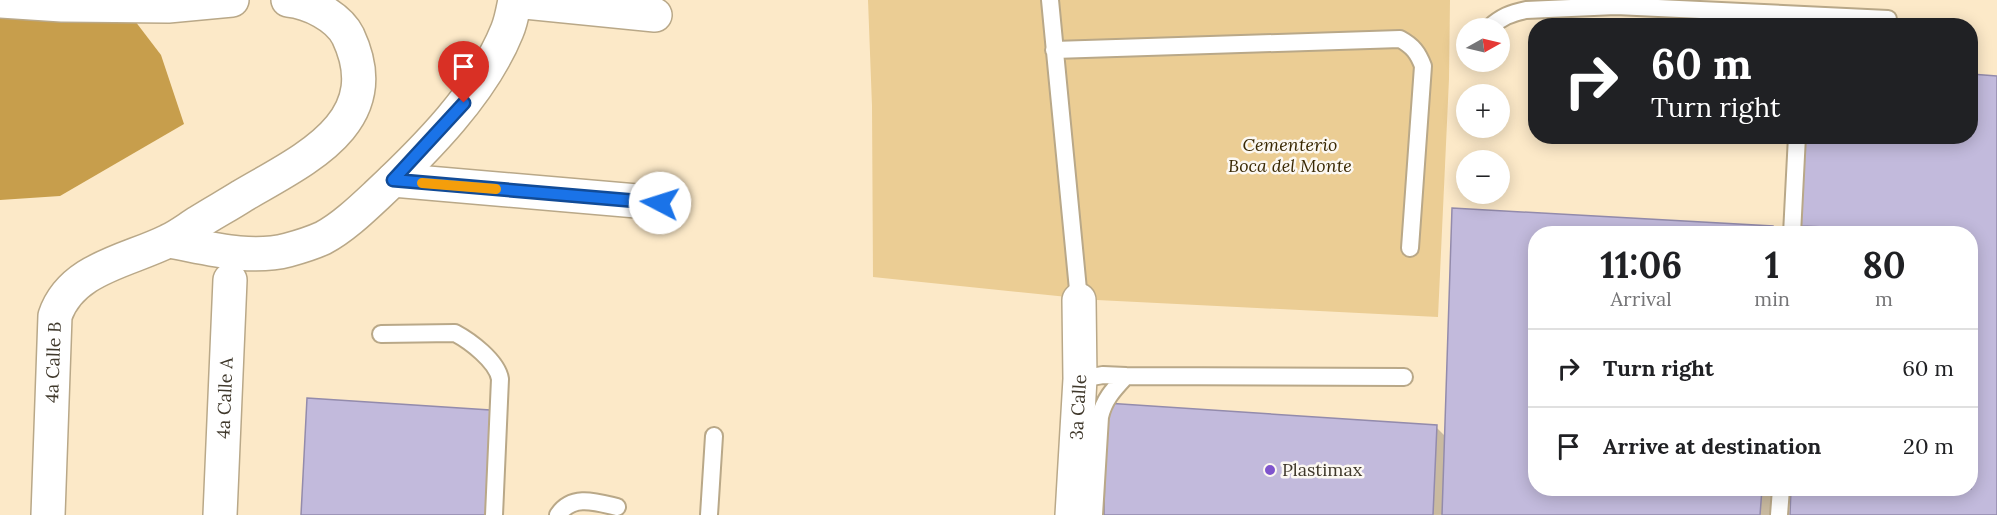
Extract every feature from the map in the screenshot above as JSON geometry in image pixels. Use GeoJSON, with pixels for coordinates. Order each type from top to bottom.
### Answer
{"type":"FeatureCollection","features":[{"type":"Feature","properties":{"kind":"street"},"geometry":{"type":"LineString","coordinates":[[0,1],[62,5],[168,6],[232,0]]}},
{"type":"Feature","properties":{"kind":"street","name":"4a Calle B"},"geometry":{"type":"LineString","coordinates":[[48,515],[55,316],[60,302],[71,288],[101,269],[170,241],[307,158],[331,138],[352,112],[359,82],[358,67],[346,32],[328,15],[312,7],[288,0]]}},
{"type":"Feature","properties":{"kind":"street"},"geometry":{"type":"LineString","coordinates":[[170,241],[230,252],[267,253],[286,250],[324,237],[364,207],[393,180],[464,103],[488,67],[508,30],[515,0],[656,15]]}},
{"type":"Feature","properties":{"kind":"street"},"geometry":{"type":"LineString","coordinates":[[393,180],[660,203]]}},
{"type":"Feature","properties":{"kind":"street","name":"4a Calle A"},"geometry":{"type":"LineString","coordinates":[[220,515],[230,280]]}},
{"type":"Feature","properties":{"kind":"street","name":"3a Calle"},"geometry":{"type":"LineString","coordinates":[[1072,515],[1080,379],[1079,300]]}},
{"type":"Feature","properties":{"kind":"lane"},"geometry":{"type":"LineString","coordinates":[[1050,0],[1079,300]]}},
{"type":"Feature","properties":{"kind":"lane"},"geometry":{"type":"LineString","coordinates":[[1501,18],[1526,10],[1616,6],[1776,18]]}},
{"type":"Feature","properties":{"kind":"lane"},"geometry":{"type":"LineString","coordinates":[[1054,50],[1400,39],[1411,45],[1419,54],[1423,66],[1410,248]]}},
{"type":"Feature","properties":{"kind":"lane"},"geometry":{"type":"LineString","coordinates":[[1792,226],[1797,144]]}},
{"type":"Feature","properties":{"kind":"lane"},"geometry":{"type":"LineString","coordinates":[[381,334],[455,333],[465,338],[497,369],[500,379],[494,515]]}},
{"type":"Feature","properties":{"kind":"lane"},"geometry":{"type":"LineString","coordinates":[[1080,379],[1103,375],[1404,377]]}},
{"type":"Feature","properties":{"kind":"lane"},"geometry":{"type":"LineString","coordinates":[[1094,515],[1100,417],[1108,397],[1126,376]]}},
{"type":"Feature","properties":{"kind":"lane"},"geometry":{"type":"LineString","coordinates":[[709,515],[714,436]]}},
{"type":"Feature","properties":{"kind":"lane"},"geometry":{"type":"LineString","coordinates":[[1779,515],[1780,496]]}},
{"type":"Feature","properties":{"kind":"lane"},"geometry":{"type":"LineString","coordinates":[[558,515],[570,504],[586,500],[617,507]]}},
{"type":"Feature","properties":{"kind":"green space","name":"Cementerio Boca del Monte"},"geometry":{"type":"Polygon","coordinates":[[[868,0],[1450,0],[1449,79],[1438,317],[1097,300],[873,277],[872,106],[868,0]]]}},
{"type":"Feature","properties":{"kind":"shaded area"},"geometry":{"type":"Polygon","coordinates":[[[0,0],[119,0],[161,55],[184,124],[60,196],[0,200],[0,0]]]}},
{"type":"Feature","properties":{"kind":"building"},"geometry":{"type":"Polygon","coordinates":[[[1978,75],[1997,76],[1997,515],[1790,515],[1791,496],[1978,496],[1978,226],[1801,226],[1804,144],[1978,144],[1978,75]]]}},
{"type":"Feature","properties":{"kind":"building"},"geometry":{"type":"Polygon","coordinates":[[[1452,208],[1773,226],[1528,226],[1528,496],[1761,496],[1760,515],[1442,515],[1452,208]]]}},
{"type":"Feature","properties":{"kind":"building"},"geometry":{"type":"Polygon","coordinates":[[[307,398],[490,410],[486,515],[301,515],[307,398]]]}},
{"type":"Feature","properties":{"kind":"building","name":"Plastimax"},"geometry":{"type":"Polygon","coordinates":[[[1106,403],[1437,425],[1433,515],[1104,515],[1106,403]]]}},
{"type":"Feature","properties":{"kind":"slow traffic"},"geometry":{"type":"LineString","coordinates":[[422,183],[496,189]]}},
{"type":"Feature","properties":{"kind":"place","name":"Plastimax"},"geometry":{"type":"Point","coordinates":[1270,470]}},
{"type":"Feature","properties":{"kind":"route"},"geometry":{"type":"LineString","coordinates":[[464,103],[393,180],[660,203]]}}]}
